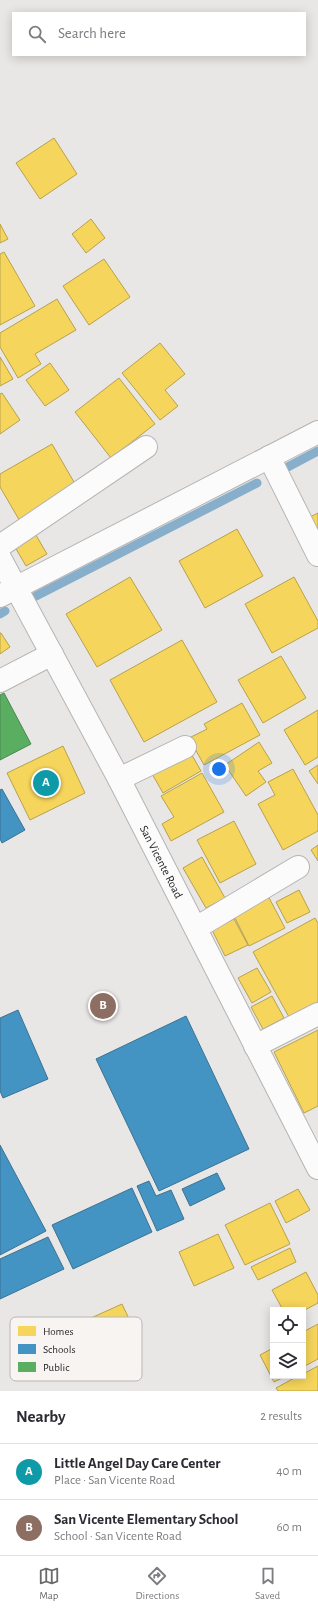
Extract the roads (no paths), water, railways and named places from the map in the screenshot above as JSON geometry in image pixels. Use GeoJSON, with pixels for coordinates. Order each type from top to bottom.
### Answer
{"type":"FeatureCollection","features":[{"type":"Feature","properties":{"kind":"street"},"geometry":{"type":"LineString","coordinates":[[8,592],[318,432]]}},
{"type":"Feature","properties":{"kind":"street"},"geometry":{"type":"LineString","coordinates":[[0,546],[146,447]]}},
{"type":"Feature","properties":{"kind":"street"},"geometry":{"type":"LineString","coordinates":[[269,457],[318,555]]}},
{"type":"Feature","properties":{"kind":"street","name":"San Vicente Road"},"geometry":{"type":"LineString","coordinates":[[0,558],[8,592],[52,654],[119,779],[318,1168]]}},
{"type":"Feature","properties":{"kind":"street"},"geometry":{"type":"LineString","coordinates":[[0,681],[52,654]]}},
{"type":"Feature","properties":{"kind":"street"},"geometry":{"type":"LineString","coordinates":[[119,779],[185,747]]}},
{"type":"Feature","properties":{"kind":"street"},"geometry":{"type":"LineString","coordinates":[[196,928],[298,867]]}},
{"type":"Feature","properties":{"kind":"street"},"geometry":{"type":"LineString","coordinates":[[255,1046],[318,1014]]}},
{"type":"Feature","properties":{"kind":"waterway"},"geometry":{"type":"LineString","coordinates":[[284,469],[318,451]]}},
{"type":"Feature","properties":{"kind":"waterway"},"geometry":{"type":"LineString","coordinates":[[36,596],[257,483]]}},
{"type":"Feature","properties":{"kind":"waterway"},"geometry":{"type":"LineString","coordinates":[[0,614],[5,611]]}},
{"type":"Feature","properties":{"kind":"place","name":"Little Angel Day Care Center"},"geometry":{"type":"Point","coordinates":[46,783]}},
{"type":"Feature","properties":{"kind":"place","name":"San Vicente Elementary School"},"geometry":{"type":"Point","coordinates":[103,1006]}}]}
